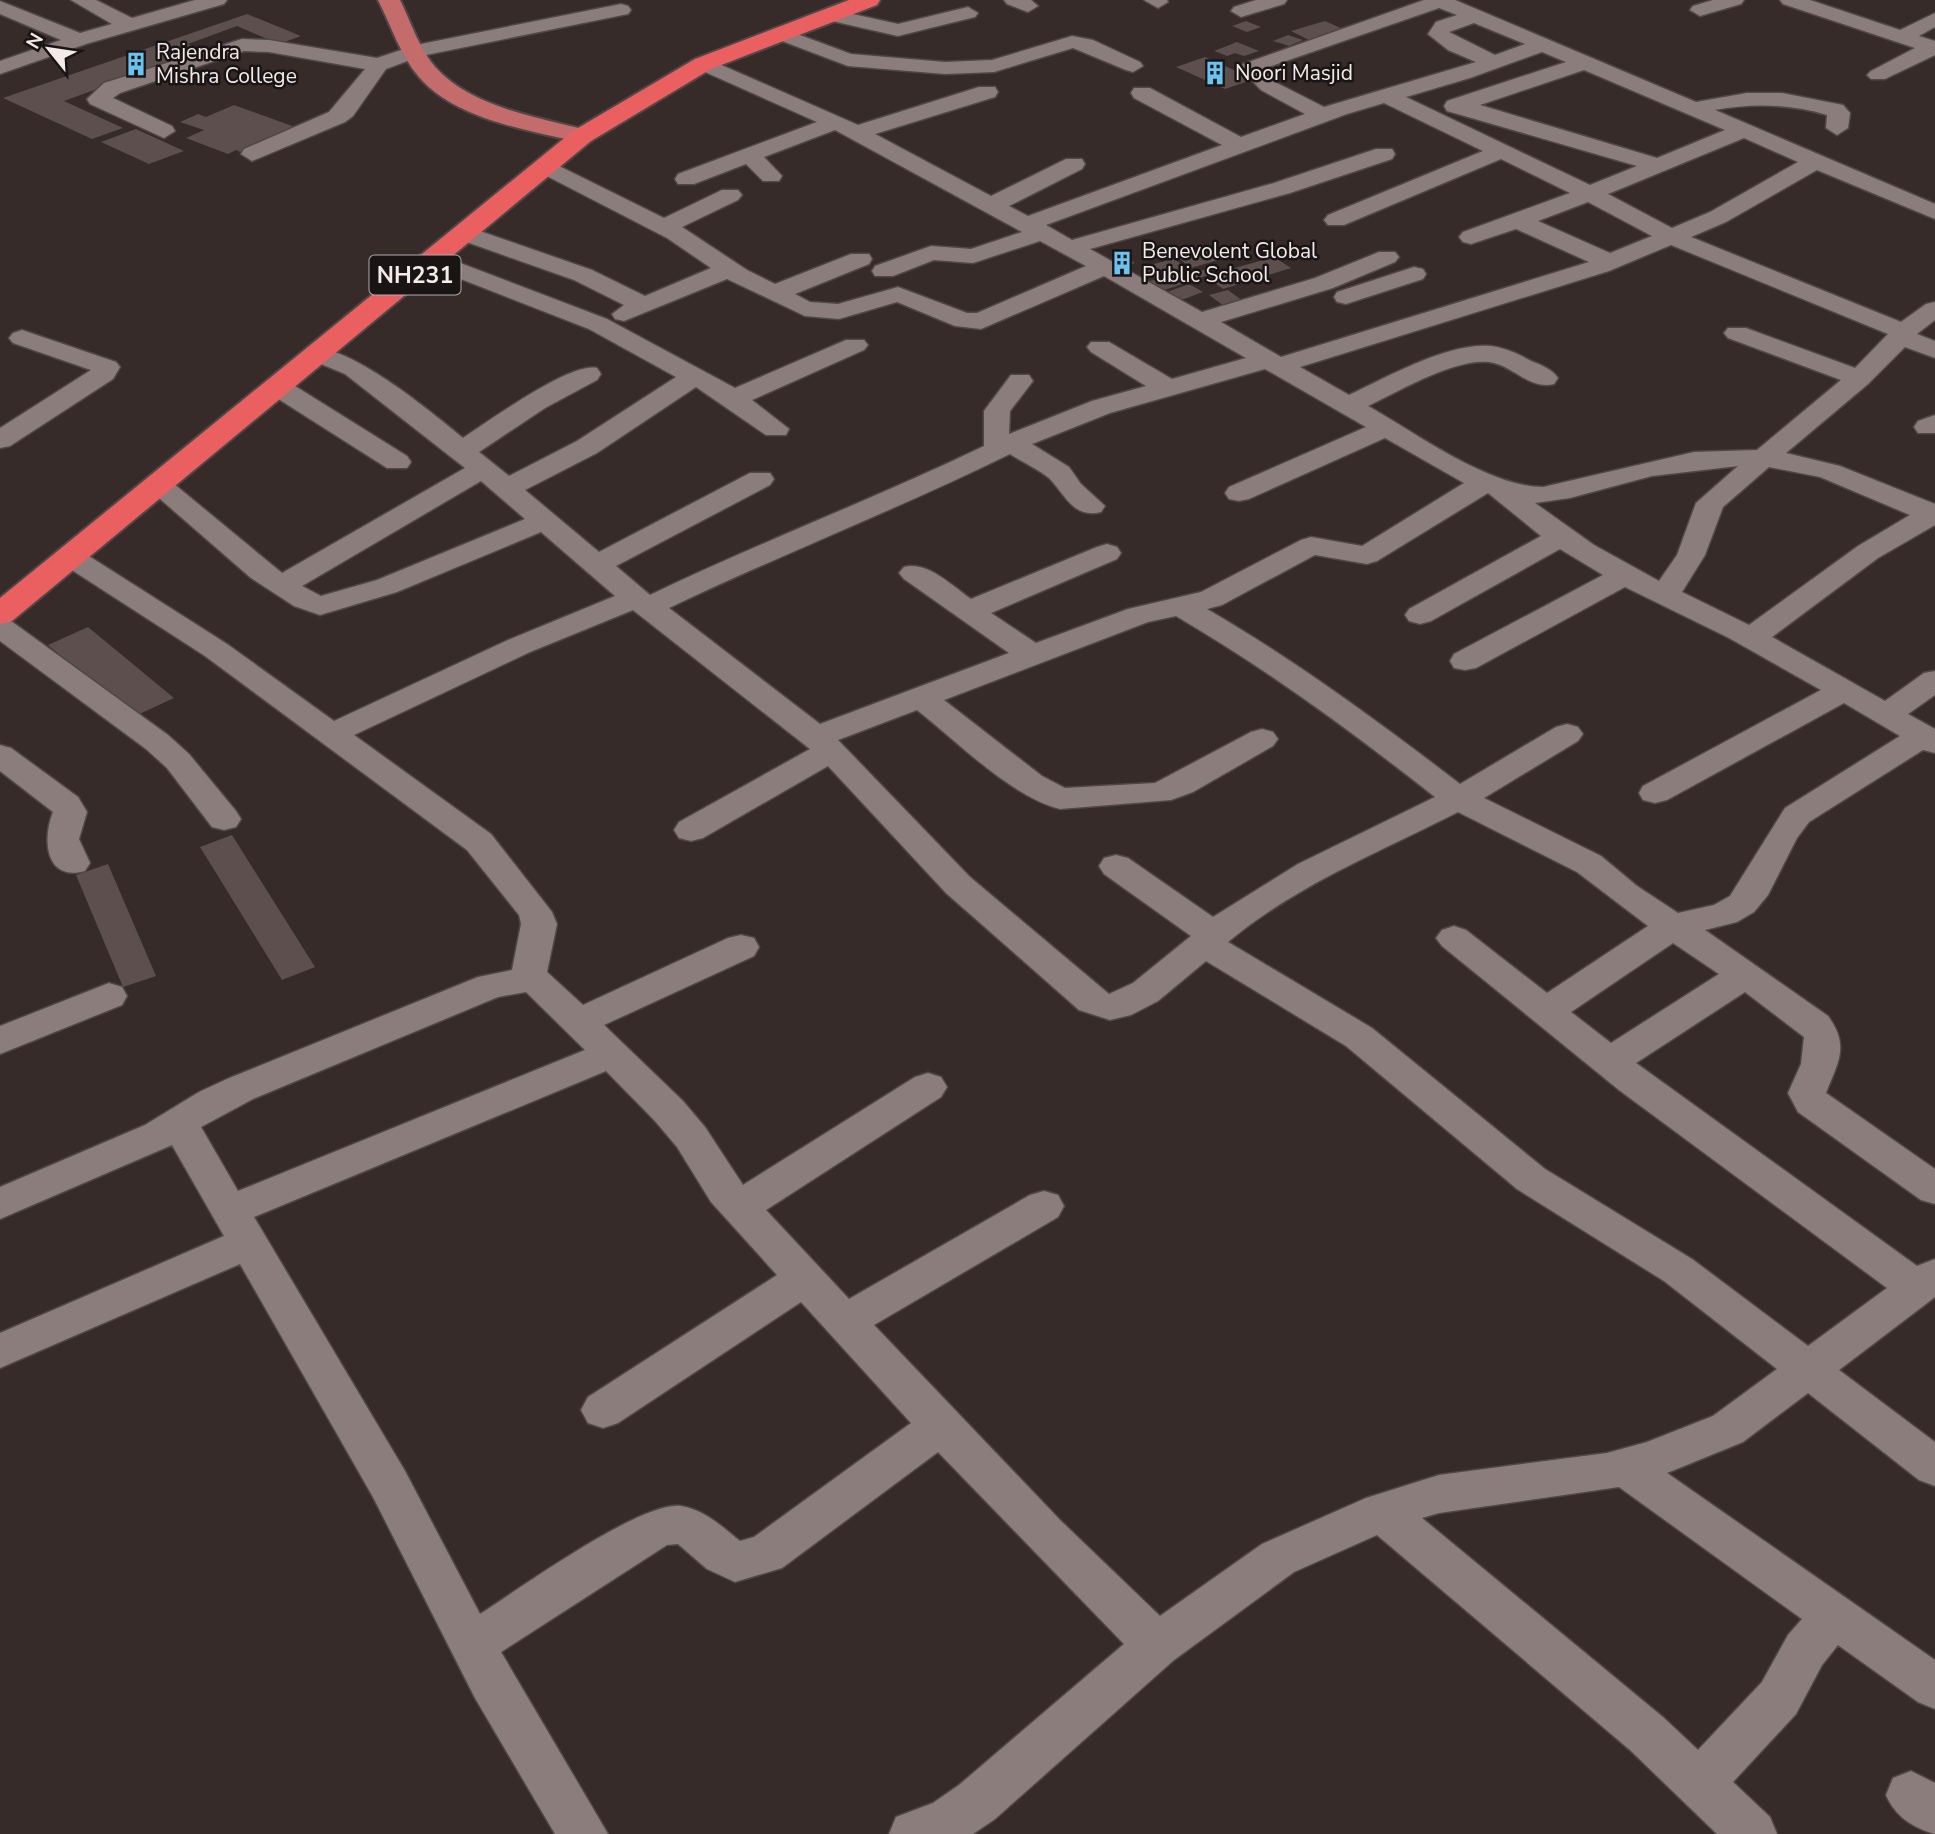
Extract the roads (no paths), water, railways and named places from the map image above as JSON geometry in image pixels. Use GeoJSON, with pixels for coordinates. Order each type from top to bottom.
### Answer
{"type":"FeatureCollection","features":[{"type":"Feature","properties":{"kind":"highway","name":"NH231"},"geometry":{"type":"LineString","coordinates":[[0,614],[582,136],[703,64],[869,0]]}},
{"type":"Feature","properties":{"kind":"main road"},"geometry":{"type":"LineString","coordinates":[[389,0],[428,72],[463,97],[526,120],[582,136]]}},
{"type":"Feature","properties":{"kind":"street"},"geometry":{"type":"LineString","coordinates":[[81,0],[129,26]]}},
{"type":"Feature","properties":{"kind":"street"},"geometry":{"type":"LineString","coordinates":[[0,68],[79,40],[217,0]]}},
{"type":"Feature","properties":{"kind":"street"},"geometry":{"type":"LineString","coordinates":[[1241,11],[1277,0]]}},
{"type":"Feature","properties":{"kind":"street"},"geometry":{"type":"LineString","coordinates":[[1323,115],[1268,86],[1252,71],[1252,65],[1439,0],[1475,8],[1545,44],[1935,212]]}},
{"type":"Feature","properties":{"kind":"street"},"geometry":{"type":"LineString","coordinates":[[1700,10],[1734,0]]}},
{"type":"Feature","properties":{"kind":"street"},"geometry":{"type":"LineString","coordinates":[[1790,0],[1822,5],[1900,38],[1934,48]]}},
{"type":"Feature","properties":{"kind":"street"},"geometry":{"type":"LineString","coordinates":[[0,7],[79,40]]}},
{"type":"Feature","properties":{"kind":"street"},"geometry":{"type":"LineString","coordinates":[[1475,8],[1443,26],[1438,34],[1455,46],[1495,63]]}},
{"type":"Feature","properties":{"kind":"street"},"geometry":{"type":"LineString","coordinates":[[164,131],[98,99],[112,88],[242,45],[270,46],[379,65],[416,51],[553,21],[621,10]]}},
{"type":"Feature","properties":{"kind":"street"},"geometry":{"type":"LineString","coordinates":[[830,15],[898,30],[968,13]]}},
{"type":"Feature","properties":{"kind":"street"},"geometry":{"type":"LineString","coordinates":[[1900,38],[1935,19]]}},
{"type":"Feature","properties":{"kind":"street"},"geometry":{"type":"LineString","coordinates":[[781,34],[837,57],[912,66],[982,68],[1072,42],[1086,44],[1133,66]]}},
{"type":"Feature","properties":{"kind":"street"},"geometry":{"type":"LineString","coordinates":[[884,271],[931,253],[973,256],[1239,145],[1323,115],[1495,63],[1545,44]]}},
{"type":"Feature","properties":{"kind":"street"},"geometry":{"type":"LineString","coordinates":[[1878,75],[1934,48]]}},
{"type":"Feature","properties":{"kind":"street"},"geometry":{"type":"LineString","coordinates":[[1425,116],[1588,62]]}},
{"type":"Feature","properties":{"kind":"street"},"geometry":{"type":"LineString","coordinates":[[703,64],[846,127],[1105,267],[1493,486],[1562,536],[1627,574],[1751,638],[1929,739]]}},
{"type":"Feature","properties":{"kind":"street"},"geometry":{"type":"LineString","coordinates":[[252,154],[337,117],[345,111],[379,65]]}},
{"type":"Feature","properties":{"kind":"street"},"geometry":{"type":"LineString","coordinates":[[686,179],[752,154],[846,127],[987,92]]}},
{"type":"Feature","properties":{"kind":"street"},"geometry":{"type":"LineString","coordinates":[[1142,93],[1239,145]]}},
{"type":"Feature","properties":{"kind":"street"},"geometry":{"type":"LineString","coordinates":[[1387,96],[1465,136],[1589,193],[1671,237],[1919,324],[1935,350]]}},
{"type":"Feature","properties":{"kind":"street"},"geometry":{"type":"LineString","coordinates":[[1694,109],[1728,100],[1782,98],[1835,110],[1839,113],[1837,128]]}},
{"type":"Feature","properties":{"kind":"street"},"geometry":{"type":"LineString","coordinates":[[1459,105],[1657,165]]}},
{"type":"Feature","properties":{"kind":"street"},"geometry":{"type":"LineString","coordinates":[[1465,136],[1509,121]]}},
{"type":"Feature","properties":{"kind":"street"},"geometry":{"type":"LineString","coordinates":[[1471,237],[1518,221],[1742,131]]}},
{"type":"Feature","properties":{"kind":"street"},"geometry":{"type":"LineString","coordinates":[[1336,220],[1499,152]]}},
{"type":"Feature","properties":{"kind":"street"},"geometry":{"type":"LineString","coordinates":[[752,154],[755,161],[771,176]]}},
{"type":"Feature","properties":{"kind":"street"},"geometry":{"type":"LineString","coordinates":[[1069,248],[1282,188],[1384,154]]}},
{"type":"Feature","properties":{"kind":"street"},"geometry":{"type":"LineString","coordinates":[[329,735],[519,646],[642,602],[899,498],[1004,446],[1101,407],[1272,363],[1610,262],[1718,217],[1814,162]]}},
{"type":"Feature","properties":{"kind":"street"},"geometry":{"type":"LineString","coordinates":[[989,206],[1074,163]]}},
{"type":"Feature","properties":{"kind":"street"},"geometry":{"type":"LineString","coordinates":[[547,167],[663,227],[773,294],[806,309],[827,313],[854,309],[898,294],[964,321],[981,321],[1105,267]]}},
{"type":"Feature","properties":{"kind":"street"},"geometry":{"type":"LineString","coordinates":[[1913,203],[1935,191]]}},
{"type":"Feature","properties":{"kind":"street"},"geometry":{"type":"LineString","coordinates":[[663,227],[730,195]]}},
{"type":"Feature","properties":{"kind":"street"},"geometry":{"type":"LineString","coordinates":[[1518,221],[1610,262]]}},
{"type":"Feature","properties":{"kind":"street"},"geometry":{"type":"LineString","coordinates":[[466,233],[583,275],[646,306]]}},
{"type":"Feature","properties":{"kind":"street"},"geometry":{"type":"LineString","coordinates":[[1199,321],[1331,281],[1387,257]]}},
{"type":"Feature","properties":{"kind":"street"},"geometry":{"type":"LineString","coordinates":[[773,294],[860,259]]}},
{"type":"Feature","properties":{"kind":"street"},"geometry":{"type":"LineString","coordinates":[[434,260],[598,324],[695,376],[776,429]]}},
{"type":"Feature","properties":{"kind":"street"},"geometry":{"type":"LineString","coordinates":[[598,324],[729,269]]}},
{"type":"Feature","properties":{"kind":"street"},"geometry":{"type":"LineString","coordinates":[[1226,337],[1414,274]]}},
{"type":"Feature","properties":{"kind":"street"},"geometry":{"type":"LineString","coordinates":[[1666,594],[1691,555],[1710,503],[1919,324]]}},
{"type":"Feature","properties":{"kind":"street"},"geometry":{"type":"LineString","coordinates":[[0,354],[21,343],[11,333]]}},
{"type":"Feature","properties":{"kind":"street"},"geometry":{"type":"LineString","coordinates":[[0,440],[104,373],[107,367],[11,333]]}},
{"type":"Feature","properties":{"kind":"street"},"geometry":{"type":"LineString","coordinates":[[1737,333],[1859,378]]}},
{"type":"Feature","properties":{"kind":"street"},"geometry":{"type":"LineString","coordinates":[[732,399],[855,345]]}},
{"type":"Feature","properties":{"kind":"street"},"geometry":{"type":"LineString","coordinates":[[1100,347],[1170,389]]}},
{"type":"Feature","properties":{"kind":"street"},"geometry":{"type":"LineString","coordinates":[[1349,405],[1426,370],[1479,354],[1496,355],[1545,378]]}},
{"type":"Feature","properties":{"kind":"street"},"geometry":{"type":"LineString","coordinates":[[318,355],[354,369],[472,460],[642,602],[824,744],[958,885],[1087,999],[1102,1006],[1117,1007],[1178,967],[1238,916],[1318,867],[1500,779],[1567,734]]}},
{"type":"Feature","properties":{"kind":"street"},"geometry":{"type":"LineString","coordinates":[[281,586],[404,517],[536,402],[588,374]]}},
{"type":"Feature","properties":{"kind":"street"},"geometry":{"type":"LineString","coordinates":[[506,489],[587,447],[695,376]]}},
{"type":"Feature","properties":{"kind":"street"},"geometry":{"type":"LineString","coordinates":[[1020,380],[995,410],[993,418],[1004,446],[1059,473],[1071,490],[1091,506]]}},
{"type":"Feature","properties":{"kind":"street"},"geometry":{"type":"LineString","coordinates":[[278,387],[397,462]]}},
{"type":"Feature","properties":{"kind":"street"},"geometry":{"type":"LineString","coordinates":[[1239,493],[1387,427]]}},
{"type":"Feature","properties":{"kind":"street"},"geometry":{"type":"LineString","coordinates":[[691,830],[824,744],[921,697],[1139,615],[1211,599],[1311,545],[1357,555],[1378,551],[1493,486],[1543,495],[1674,464],[1728,456],[1767,456],[1823,468],[1934,514]]}},
{"type":"Feature","properties":{"kind":"street"},"geometry":{"type":"LineString","coordinates":[[596,565],[760,479]]}},
{"type":"Feature","properties":{"kind":"street"},"geometry":{"type":"LineString","coordinates":[[158,485],[281,586],[310,604],[333,604],[387,586],[544,521]]}},
{"type":"Feature","properties":{"kind":"street"},"geometry":{"type":"LineString","coordinates":[[1751,638],[1868,552],[1934,514]]}},
{"type":"Feature","properties":{"kind":"street"},"geometry":{"type":"LineString","coordinates":[[1420,615],[1562,536]]}},
{"type":"Feature","properties":{"kind":"street"},"geometry":{"type":"LineString","coordinates":[[969,611],[1107,553]]}},
{"type":"Feature","properties":{"kind":"street"},"geometry":{"type":"LineString","coordinates":[[71,557],[216,650],[468,834],[497,862],[535,912],[538,924],[527,979]]}},
{"type":"Feature","properties":{"kind":"street"},"geometry":{"type":"LineString","coordinates":[[914,573],[1032,654]]}},
{"type":"Feature","properties":{"kind":"street"},"geometry":{"type":"LineString","coordinates":[[1465,661],[1627,574]]}},
{"type":"Feature","properties":{"kind":"street"},"geometry":{"type":"LineString","coordinates":[[1181,606],[1261,653],[1355,718],[1459,799],[1589,864],[1625,894],[1815,1025],[1823,1036],[1824,1048],[1807,1093],[1811,1102],[1935,1189]]}},
{"type":"Feature","properties":{"kind":"street"},"geometry":{"type":"LineString","coordinates":[[0,627],[157,742],[178,761],[223,819]]}},
{"type":"Feature","properties":{"kind":"street"},"geometry":{"type":"LineString","coordinates":[[1886,715],[1935,680]]}},
{"type":"Feature","properties":{"kind":"street"},"geometry":{"type":"LineString","coordinates":[[1655,793],[1844,690]]}},
{"type":"Feature","properties":{"kind":"street"},"geometry":{"type":"LineString","coordinates":[[921,697],[1030,783],[1060,799],[1159,793],[1181,785],[1262,739]]}},
{"type":"Feature","properties":{"kind":"street"},"geometry":{"type":"LineString","coordinates":[[1545,1011],[1674,926],[1725,914],[1742,904],[1751,895],[1782,835],[1797,815],[1929,739]]}},
{"type":"Feature","properties":{"kind":"street"},"geometry":{"type":"LineString","coordinates":[[0,755],[66,804],[70,812],[60,839],[64,852],[73,863]]}},
{"type":"Feature","properties":{"kind":"street"},"geometry":{"type":"LineString","coordinates":[[1116,866],[1210,939],[1359,1037],[1531,1179],[1678,1270],[1810,1368],[1935,1467]]}},
{"type":"Feature","properties":{"kind":"street"},"geometry":{"type":"LineString","coordinates":[[914,1834],[948,1822],[977,1802],[1157,1645],[1278,1558],[1382,1512],[1439,1494],[1625,1467],[1697,1443],[1728,1429],[1926,1281],[1609,1062],[1454,938]]}},
{"type":"Feature","properties":{"kind":"street"},"geometry":{"type":"LineString","coordinates":[[579,1022],[741,947]]}},
{"type":"Feature","properties":{"kind":"street"},"geometry":{"type":"LineString","coordinates":[[1609,1062],[1745,975]]}},
{"type":"Feature","properties":{"kind":"street"},"geometry":{"type":"LineString","coordinates":[[0,1204],[179,1124],[212,1102],[423,1012],[491,986],[527,979],[538,982],[691,1137],[713,1176],[940,1426],[1044,1534],[1157,1645]]}},
{"type":"Feature","properties":{"kind":"street"},"geometry":{"type":"LineString","coordinates":[[0,1041],[109,996]]}},
{"type":"Feature","properties":{"kind":"street"},"geometry":{"type":"LineString","coordinates":[[0,1351],[239,1227],[612,1054]]}},
{"type":"Feature","properties":{"kind":"street"},"geometry":{"type":"LineString","coordinates":[[740,1207],[928,1087]]}},
{"type":"Feature","properties":{"kind":"street"},"geometry":{"type":"LineString","coordinates":[[179,1124],[389,1484],[492,1683],[583,1834]]}},
{"type":"Feature","properties":{"kind":"street"},"geometry":{"type":"LineString","coordinates":[[845,1322],[1044,1206]]}},
{"type":"Feature","properties":{"kind":"street"},"geometry":{"type":"LineString","coordinates":[[603,1410],[805,1278]]}},
{"type":"Feature","properties":{"kind":"street"},"geometry":{"type":"LineString","coordinates":[[473,1644],[652,1530],[667,1524],[682,1523],[696,1531],[723,1556],[735,1562],[766,1554],[940,1426]]}},
{"type":"Feature","properties":{"kind":"street"},"geometry":{"type":"LineString","coordinates":[[1625,1467],[1935,1687]]}},
{"type":"Feature","properties":{"kind":"street"},"geometry":{"type":"LineString","coordinates":[[1382,1512],[1647,1734],[1752,1834]]}},
{"type":"Feature","properties":{"kind":"street"},"geometry":{"type":"LineString","coordinates":[[1700,1783],[1779,1698],[1805,1650],[1833,1615]]}},
{"type":"Feature","properties":{"kind":"place","name":"Rajendra Mishra College"},"geometry":{"type":"Point","coordinates":[136,64]}},
{"type":"Feature","properties":{"kind":"place","name":"Noori Masjid"},"geometry":{"type":"Point","coordinates":[1215,73]}},
{"type":"Feature","properties":{"kind":"place","name":"Benevolent Global Public School"},"geometry":{"type":"Point","coordinates":[1122,263]}}]}
